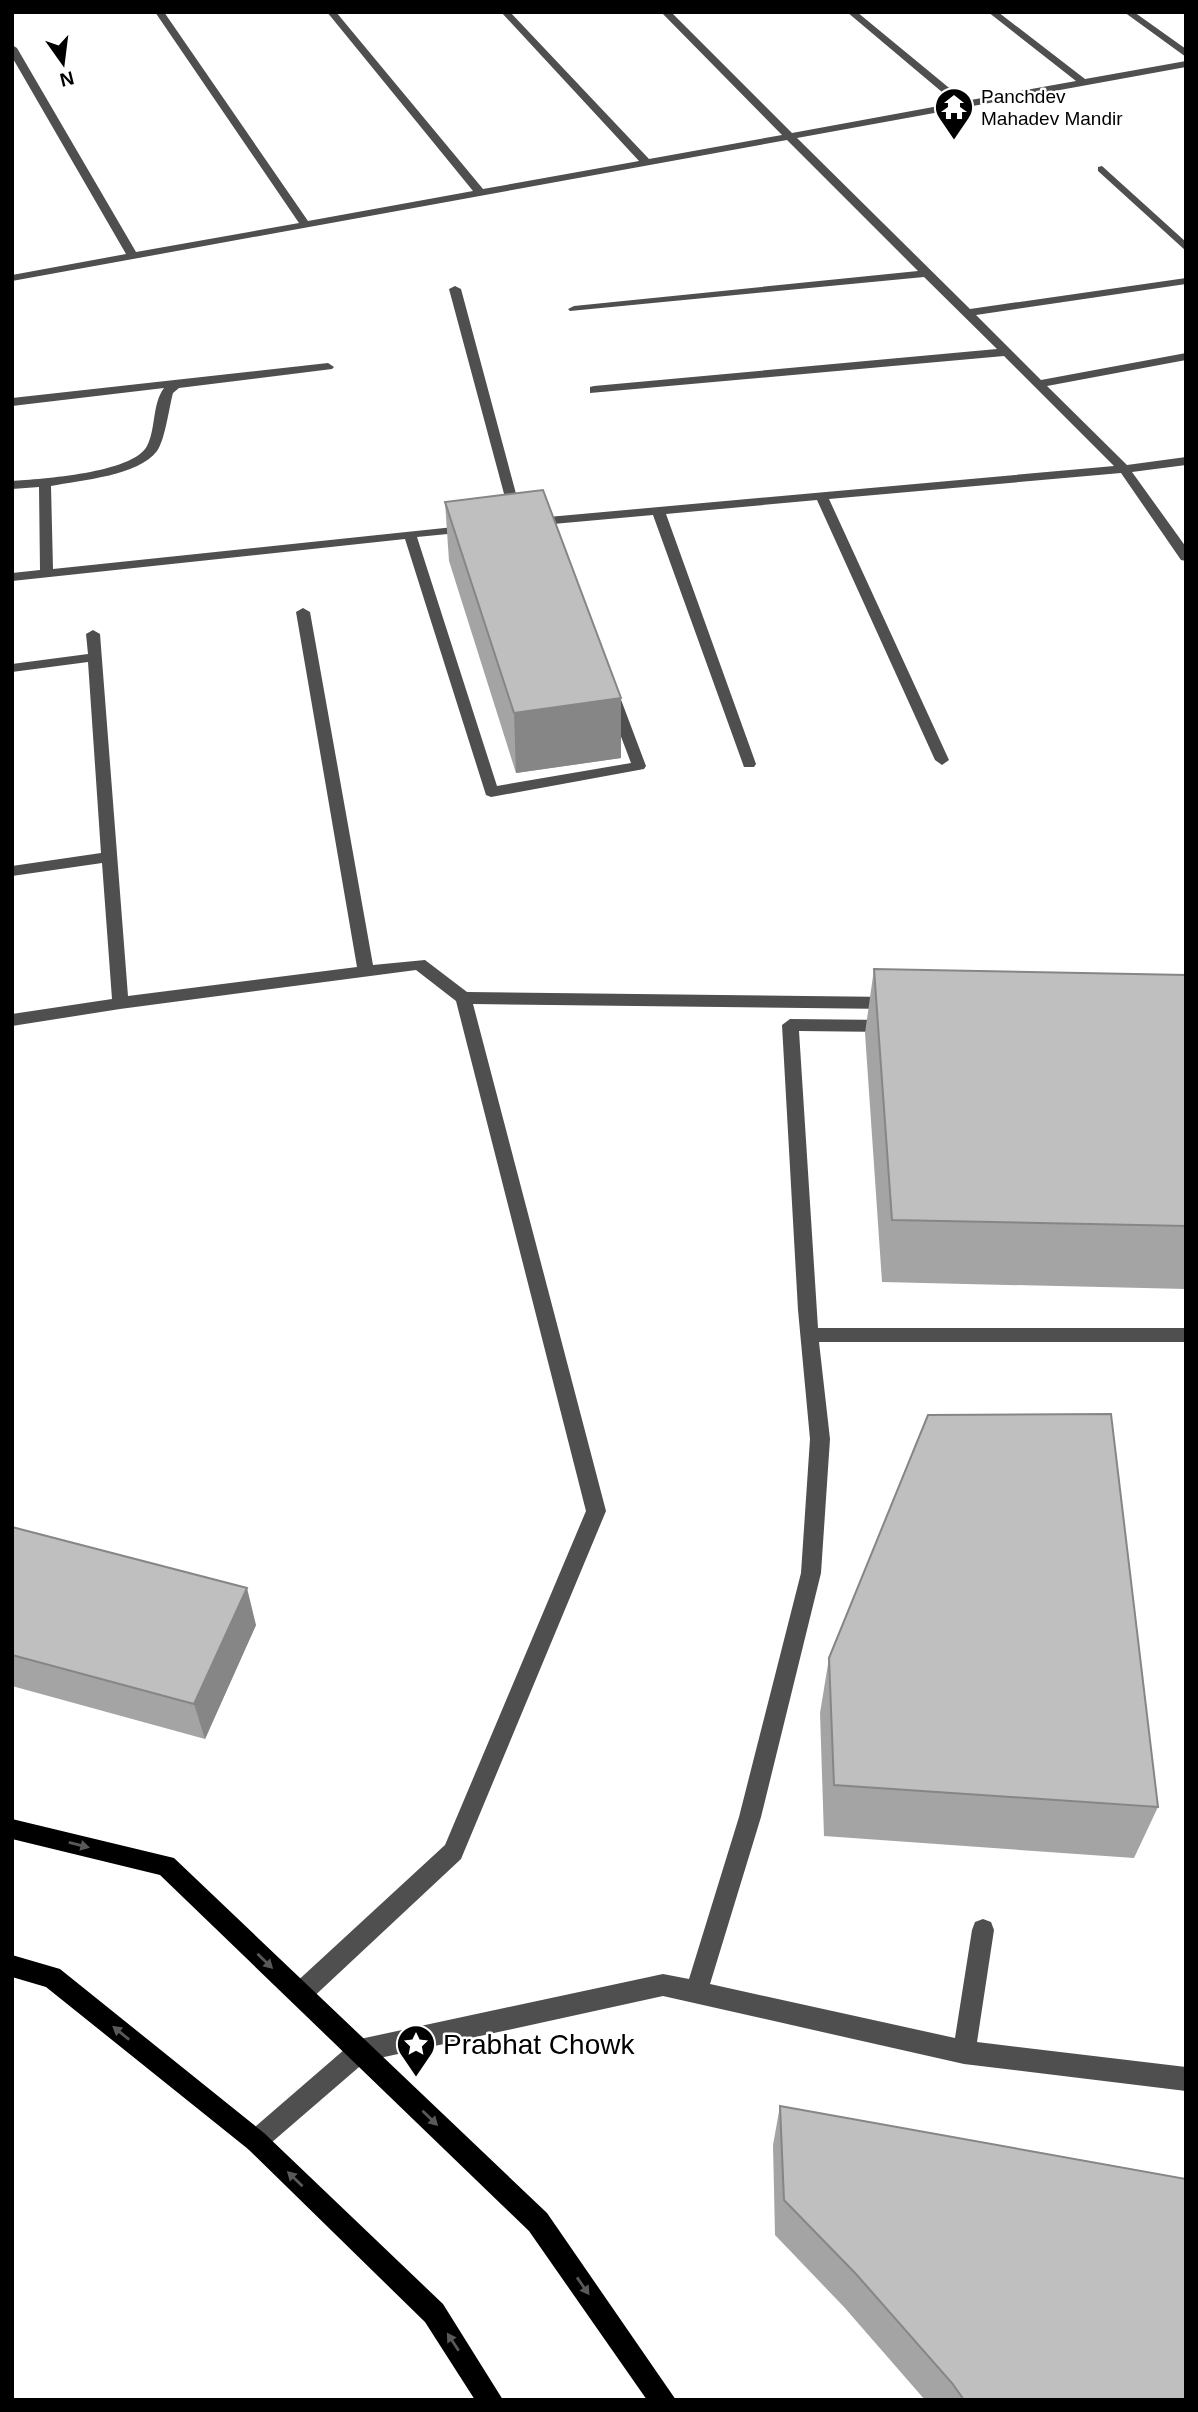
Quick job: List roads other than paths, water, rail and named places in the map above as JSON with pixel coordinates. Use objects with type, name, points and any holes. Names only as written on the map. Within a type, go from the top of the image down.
[{"type":"main road","points":[[12,1829],[166,1866],[538,2222],[663,2400]]},
{"type":"main road","points":[[12,1966],[52,1977],[256,2141],[434,2313],[490,2400]]},
{"type":"street","points":[[159,12],[305,224]]},
{"type":"street","points":[[331,12],[480,192]]},
{"type":"street","points":[[505,12],[647,163]]},
{"type":"street","points":[[665,12],[1124,469],[1186,557]]},
{"type":"street","points":[[851,12],[963,105]]},
{"type":"street","points":[[992,12],[1084,83]]},
{"type":"street","points":[[1128,12],[1186,54]]},
{"type":"street","points":[[12,48],[133,256]]},
{"type":"street","points":[[12,278],[1186,64]]},
{"type":"street","points":[[1102,169],[1186,248]]},
{"type":"street","points":[[574,309],[926,273]]},
{"type":"street","points":[[967,313],[1186,281]]},
{"type":"street","points":[[455,289],[511,524],[1124,469],[1186,461]]},
{"type":"street","points":[[594,390],[1006,352]]},
{"type":"street","points":[[1038,384],[1186,356]]},
{"type":"street","points":[[12,402],[328,367]]},
{"type":"street","points":[[12,485],[45,483],[104,472],[138,462],[153,448],[167,392],[176,385],[191,382]]},
{"type":"street","points":[[45,483],[47,574]]},
{"type":"street","points":[[821,496],[942,760]]},
{"type":"street","points":[[658,510],[749,764]]},
{"type":"street","points":[[547,520],[554,539]]},
{"type":"street","points":[[12,577],[477,527]]},
{"type":"street","points":[[410,534],[491,792],[639,766],[611,689]]},
{"type":"street","points":[[303,612],[366,972]]},
{"type":"street","points":[[93,634],[120,1003]]},
{"type":"street","points":[[12,668],[95,657]]},
{"type":"street","points":[[12,871],[109,857]]},
{"type":"street","points":[[12,1020],[120,1003],[419,964],[463,998],[908,1003]]},
{"type":"street","points":[[300,1994],[453,1852],[596,1511],[463,998]]},
{"type":"street","points":[[696,1992],[750,1817],[811,1573],[820,1439],[810,1335],[790,1025],[910,1027]]},
{"type":"street","points":[[810,1335],[1186,1335]]},
{"type":"street","points":[[964,2052],[983,1930]]},
{"type":"street","points":[[256,2141],[360,2051],[663,1986],[964,2052],[1186,2079]]},
{"type":"place","name":"Panchdev Mahadev Mandir","points":[[954,141]]},
{"type":"place","name":"Prabhat Chowk","points":[[416,2078]]}]
